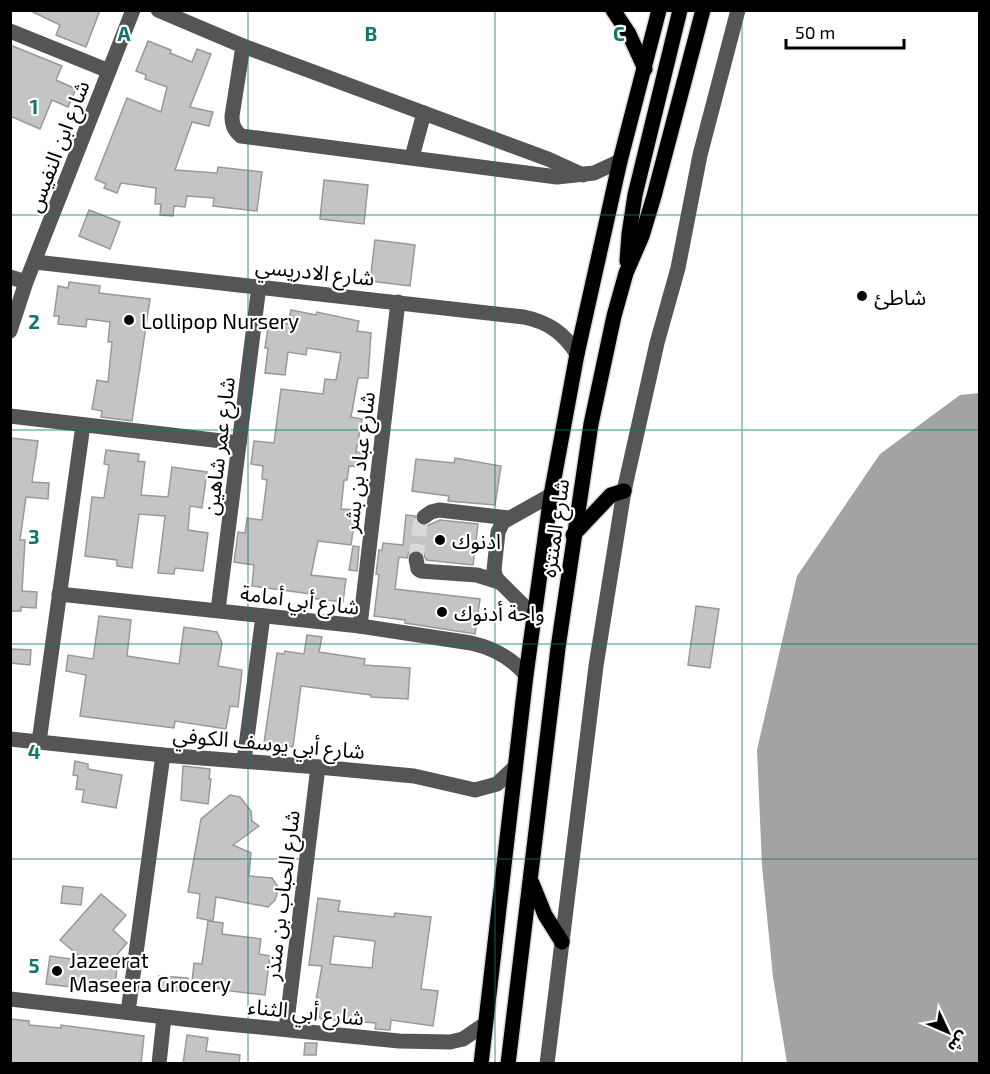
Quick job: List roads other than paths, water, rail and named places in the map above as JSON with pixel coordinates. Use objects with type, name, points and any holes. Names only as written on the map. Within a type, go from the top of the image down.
[{"type":"main road","points":[[613,10],[629,34],[645,69]]},
{"type":"main road","name":"شارع المنتزه","points":[[481,1064],[526,675],[551,495],[577,354],[620,161],[659,10]]},
{"type":"main road","points":[[626,273],[635,195],[680,10]]},
{"type":"main road","name":"شارع المنتزه","points":[[508,1064],[558,648],[591,424],[614,316],[626,273],[642,236],[654,196],[703,10]]},
{"type":"main road","points":[[573,535],[611,495],[624,491]]},
{"type":"main road","points":[[531,879],[545,915],[562,942]]},
{"type":"street","name":"شارع ابن النفيس","points":[[10,331],[26,282],[133,10]]},
{"type":"street","points":[[158,10],[243,46],[548,159],[583,175]]},
{"type":"street","points":[[547,1064],[596,666],[624,491],[642,406],[678,268],[700,155],[738,10]]},
{"type":"street","points":[[10,31],[109,71]]},
{"type":"street","points":[[243,46],[232,116],[235,131],[241,136],[556,177],[603,171],[620,161]]},
{"type":"street","points":[[412,157],[424,114]]},
{"type":"street","name":"شارع الادريسي","points":[[35,262],[525,317],[553,328],[570,343],[577,354]]},
{"type":"street","points":[[10,278],[26,282]]},
{"type":"street","name":"شارع عمر شاهين","points":[[218,610],[259,286]]},
{"type":"street","name":"شارع عباد بن بشر","points":[[360,626],[398,302]]},
{"type":"street","points":[[10,416],[239,443]]},
{"type":"street","points":[[39,742],[83,425]]},
{"type":"street","points":[[534,619],[524,605],[499,582],[494,570],[498,532],[503,522],[551,495]]},
{"type":"street","points":[[424,517],[430,512],[439,510],[509,518]]},
{"type":"street","points":[[416,559],[421,571],[477,575],[499,582]]},
{"type":"street","name":"شارع أبي أمامة","points":[[59,594],[360,626],[484,646],[508,657],[526,675]]},
{"type":"street","points":[[244,761],[263,616]]},
{"type":"street","name":"شارع أبي يوسف الكوفي","points":[[10,739],[431,779],[475,790],[497,784],[515,767]]},
{"type":"street","points":[[128,1012],[163,755]]},
{"type":"street","name":"شارع الحباب بن منذر","points":[[286,1029],[318,767]]},
{"type":"street","name":"شارع أبي الثناء","points":[[10,999],[399,1041],[437,1043],[463,1039],[484,1024]]},
{"type":"street","points":[[159,1064],[164,1017]]},
{"type":"tunnel","points":[[416,559],[420,524],[424,517]]},
{"type":"place","name":"شاطئ","points":[[862,296]]},
{"type":"place","name":"Lollipop Nursery","points":[[129,320]]},
{"type":"place","name":"ادنوك","points":[[440,540]]},
{"type":"place","name":"واحة أدنوك","points":[[442,612]]},
{"type":"place","name":"Jazeerat Maseera Grocery","points":[[57,971]]}]
